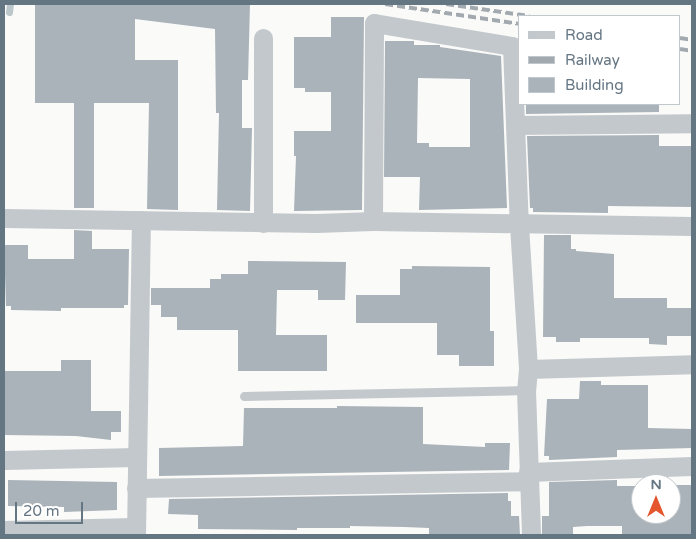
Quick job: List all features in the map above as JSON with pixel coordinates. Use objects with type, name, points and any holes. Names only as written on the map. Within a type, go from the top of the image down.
[{"type":"street","points":[[374,221],[374,24],[512,46],[519,225],[528,369],[526,390],[531,535]]},
{"type":"street","points":[[263,38],[263,223]]},
{"type":"street","points":[[515,125],[692,123]]},
{"type":"street","points":[[4,218],[263,223],[374,221],[519,225],[692,226]]},
{"type":"street","points":[[4,530],[135,531],[141,220]]},
{"type":"street","points":[[528,369],[692,364]]},
{"type":"street","points":[[4,460],[136,457]]},
{"type":"street","points":[[136,488],[528,476],[692,466]]},
{"type":"lane","points":[[244,396],[526,390]]},
{"type":"building","points":[[35,4],[250,4],[248,80],[242,80],[242,128],[252,128],[250,211],[217,210],[219,113],[216,113],[215,29],[135,19],[135,60],[178,60],[178,210],[147,209],[149,103],[94,103],[94,208],[74,208],[74,103],[35,103]]},
{"type":"building","points":[[331,17],[364,17],[362,210],[294,211],[296,156],[294,156],[294,131],[331,131],[331,92],[305,92],[305,88],[294,88],[294,37],[331,37]]},
{"type":"building","points":[[385,41],[414,41],[414,45],[440,45],[440,47],[501,56],[507,208],[419,210],[420,177],[384,177]],"holes":[[[418,78],[470,79],[470,147],[429,147],[429,143],[417,143]]]},
{"type":"building","points":[[526,105],[659,105],[659,112],[526,114]]},
{"type":"building","points":[[659,135],[659,146],[692,146],[692,207],[608,206],[608,213],[533,212],[533,208],[530,208],[527,136]]},
{"type":"building","points":[[74,230],[92,231],[92,249],[129,249],[128,305],[124,305],[124,308],[61,308],[61,311],[11,310],[11,306],[6,306],[4,245],[28,245],[28,259],[74,259]]},
{"type":"building","points":[[544,235],[571,235],[571,249],[614,254],[614,298],[667,298],[667,308],[692,308],[692,336],[667,336],[667,345],[649,344],[649,338],[580,338],[580,342],[556,342],[556,337],[543,337]]},
{"type":"building","points":[[248,261],[346,262],[345,300],[318,300],[318,290],[277,290],[276,335],[327,335],[327,371],[238,371],[238,330],[177,330],[177,317],[161,317],[161,305],[151,305],[151,288],[210,288],[210,279],[221,279],[221,274],[248,274]]},
{"type":"building","points":[[412,266],[490,267],[490,331],[494,331],[494,366],[459,366],[459,355],[437,355],[437,323],[356,323],[356,295],[400,295],[400,269],[412,269]]},
{"type":"building","points":[[61,360],[91,360],[91,411],[121,411],[121,432],[111,432],[111,440],[76,436],[4,435],[4,371],[61,371]]},
{"type":"building","points":[[580,381],[601,381],[601,385],[648,385],[648,428],[692,429],[692,448],[617,450],[617,457],[549,460],[549,456],[544,456],[547,399],[579,399]]},
{"type":"building","points":[[337,406],[423,407],[423,444],[485,447],[485,443],[510,443],[509,470],[159,476],[159,448],[243,446],[244,408],[337,408]]},
{"type":"building","points":[[8,480],[117,482],[117,510],[64,512],[64,507],[8,506]]},
{"type":"building","points":[[617,480],[617,486],[631,486],[631,524],[681,524],[681,485],[692,485],[692,535],[622,535],[622,526],[587,526],[573,527],[573,535],[542,535],[542,516],[549,516],[549,482]]},
{"type":"building","points":[[508,493],[508,501],[511,501],[511,516],[519,516],[520,535],[429,535],[429,528],[404,527],[350,526],[350,528],[297,528],[297,530],[198,529],[198,515],[168,514],[169,499]]},
{"type":"waterway","points":[[9,12],[10,4]]},
{"type":"railway","points":[[385,4],[518,24]]},
{"type":"railway","points":[[446,4],[522,15]]},
{"type":"railway","points":[[681,38],[692,40]]},
{"type":"railway","points":[[681,49],[692,51]]}]
